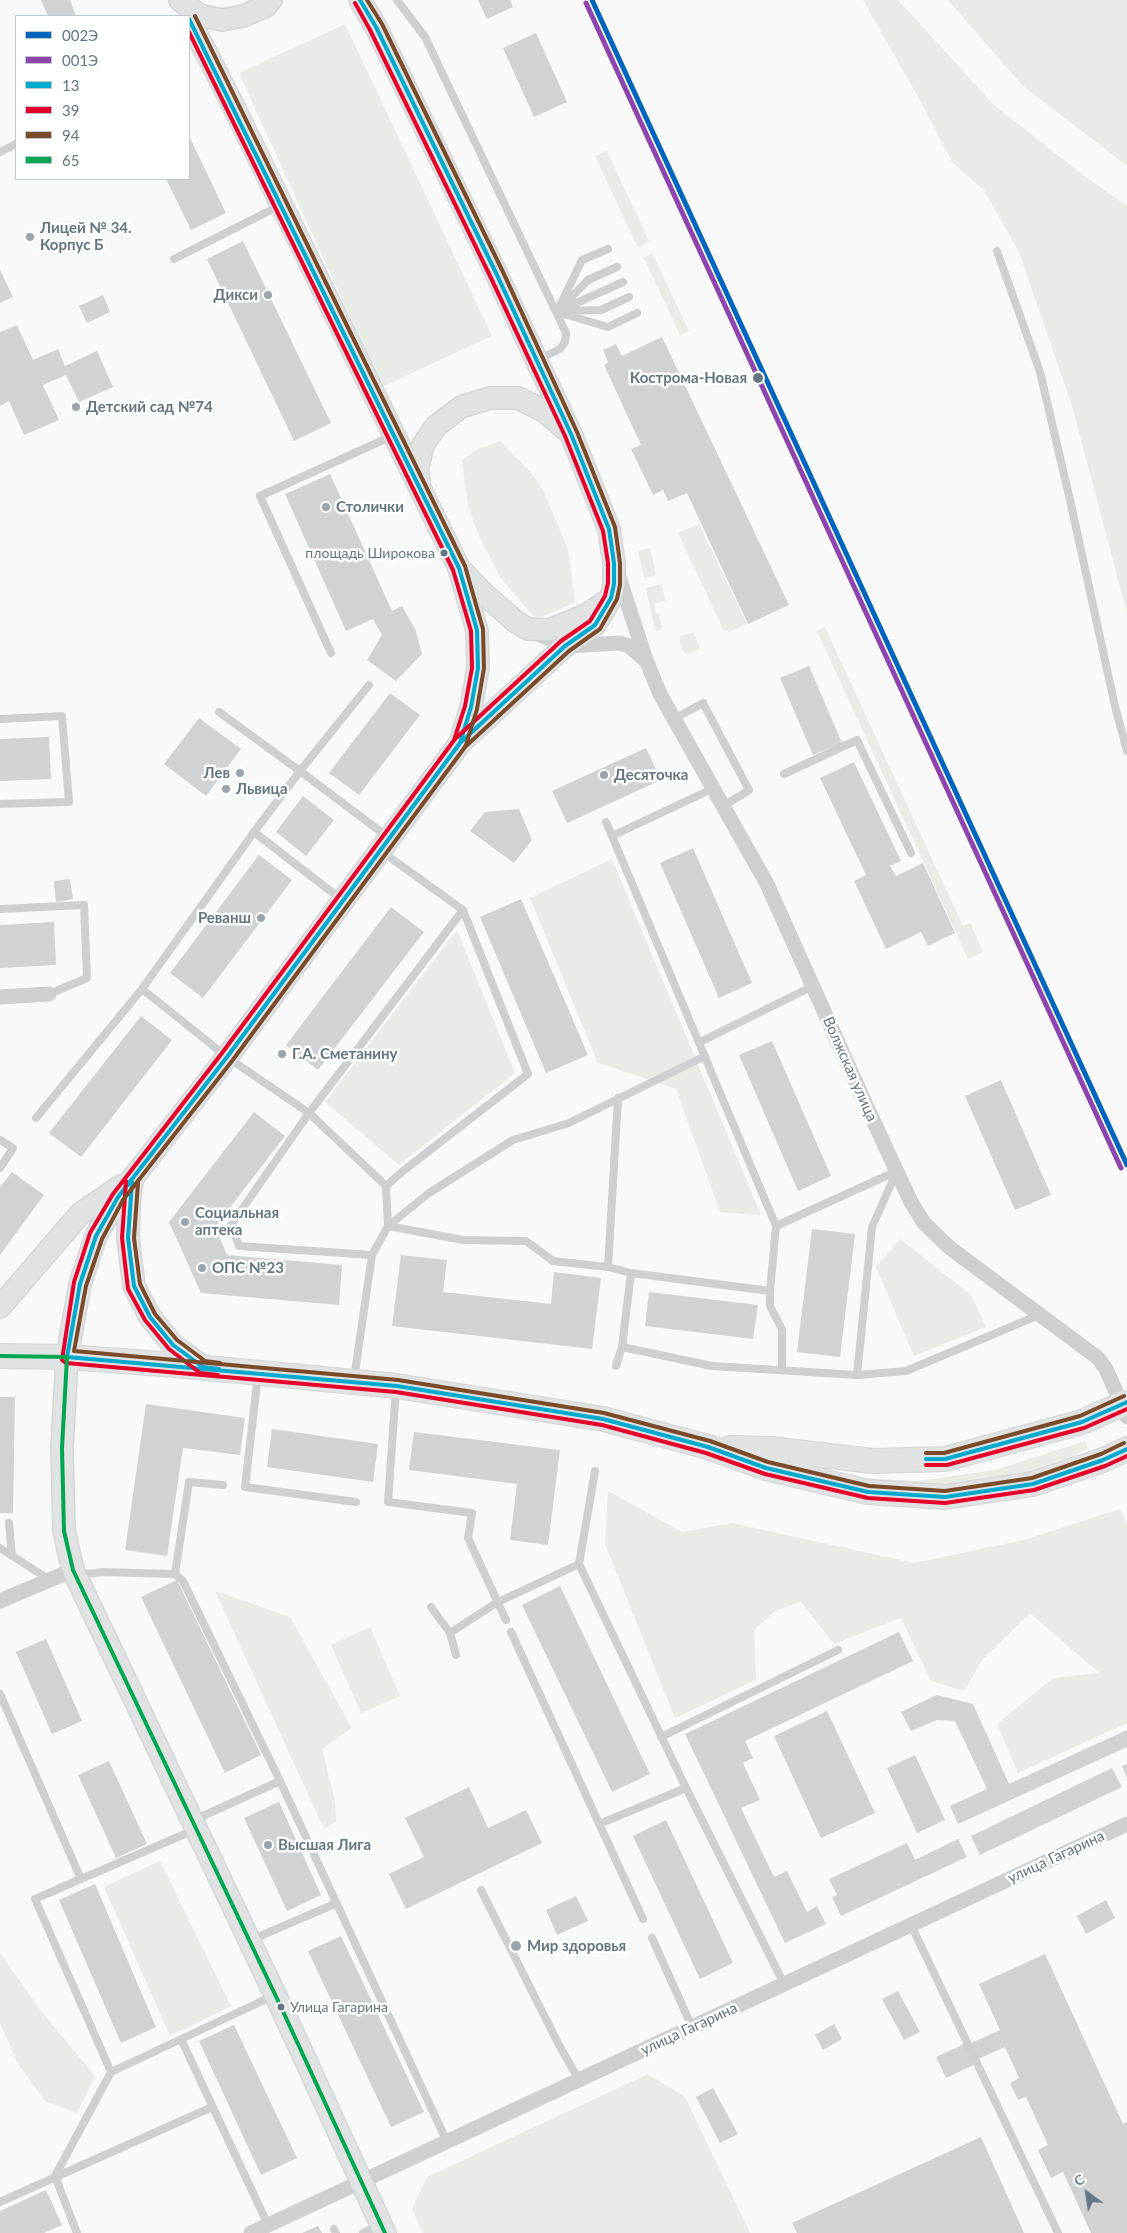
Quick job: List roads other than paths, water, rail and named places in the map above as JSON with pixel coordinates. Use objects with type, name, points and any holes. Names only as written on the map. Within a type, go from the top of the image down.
[{"type":"main road","points":[[179,0],[199,15],[222,20],[243,16],[266,6],[271,0]]},
{"type":"main road","points":[[179,0],[186,15]]},
{"type":"main road","points":[[360,0],[376,27],[430,136],[570,434],[609,530],[614,563],[614,584],[611,598],[595,624],[565,646],[460,743],[227,1057],[118,1197],[96,1236],[80,1284],[67,1357],[62,1448],[64,1531],[74,1573],[362,2181],[376,2230]]},
{"type":"main road","points":[[190,22],[229,97],[459,568],[477,630],[478,668],[471,708],[460,743]]},
{"type":"main road","points":[[420,490],[418,467],[423,445],[436,426],[461,407],[490,398],[518,398],[544,411],[570,434]]},
{"type":"main road","points":[[459,568],[483,594],[516,622],[528,629],[549,630],[568,623],[588,614],[611,598]]},
{"type":"main road","points":[[0,1307],[80,1214],[133,1176]]},
{"type":"main road","points":[[133,1176],[129,1206],[128,1238],[134,1286],[150,1317],[172,1345],[203,1367]]},
{"type":"main road","points":[[0,1356],[67,1357],[203,1367],[397,1386],[604,1419],[708,1447],[766,1468],[868,1492],[945,1497],[1032,1484],[1103,1460],[1127,1449]]},
{"type":"main road","points":[[708,1447],[770,1449],[873,1461],[944,1459],[1082,1422],[1127,1402]]},
{"type":"street","name":"Волжская улица","points":[[614,563],[646,660],[674,719],[767,884],[897,1171],[924,1223],[938,1238],[1098,1358],[1106,1369],[1127,1417]]},
{"type":"street","points":[[528,629],[565,646],[620,643],[629,646],[646,660]]},
{"type":"street","points":[[0,997],[49,994]]},
{"type":"street","points":[[0,1601],[50,1580],[74,1573]]},
{"type":"street","name":"улица Гагарина","points":[[251,2233],[1127,1824]]},
{"type":"lane","points":[[397,0],[425,37],[566,333],[565,342],[560,349],[536,360]]},
{"type":"lane","points":[[0,152],[15,144]]},
{"type":"lane","points":[[174,259],[281,205]]},
{"type":"lane","points":[[557,312],[582,260],[608,249]]},
{"type":"lane","points":[[997,252],[1040,372],[1115,706],[1127,751]]},
{"type":"lane","points":[[557,312],[588,280],[616,267]]},
{"type":"lane","points":[[557,312],[623,282]]},
{"type":"lane","points":[[557,312],[601,310],[629,297]]},
{"type":"lane","points":[[557,312],[608,326],[637,313]]},
{"type":"lane","points":[[331,653],[260,496],[394,435]]},
{"type":"lane","points":[[36,1118],[142,989],[300,770],[369,686]]},
{"type":"lane","points":[[674,719],[702,703],[749,790],[722,807]]},
{"type":"lane","points":[[219,712],[300,770],[463,910],[528,1074],[403,1170],[386,1186]]},
{"type":"lane","points":[[0,719],[62,716],[69,802],[0,804]]},
{"type":"lane","points":[[784,774],[856,740],[911,853]]},
{"type":"lane","points":[[612,836],[712,789]]},
{"type":"lane","points":[[606,822],[776,1226],[770,1306],[782,1329],[782,1370]]},
{"type":"lane","points":[[254,832],[344,901]]},
{"type":"lane","points":[[0,909],[84,905],[87,978],[49,994]]},
{"type":"lane","points":[[372,1255],[239,1246],[231,1226],[309,1113],[463,910]]},
{"type":"lane","points":[[700,1042],[812,986]]},
{"type":"lane","points":[[142,989],[227,1057],[309,1113],[386,1186],[388,1226]]},
{"type":"lane","points":[[353,1382],[372,1255],[388,1226],[429,1193],[513,1140],[569,1123],[706,1056]]},
{"type":"lane","points":[[608,1267],[618,1098]]},
{"type":"lane","points":[[0,1140],[13,1148],[0,1168]]},
{"type":"lane","points":[[776,1226],[897,1171]]},
{"type":"lane","points":[[857,1375],[872,1227],[897,1171]]},
{"type":"lane","points":[[388,1226],[463,1240],[526,1241],[552,1261],[770,1290]]},
{"type":"lane","points":[[616,1366],[622,1347],[631,1273]]},
{"type":"lane","points":[[622,1347],[712,1366],[857,1375],[906,1370],[1039,1315]]},
{"type":"lane","points":[[258,1372],[245,1486],[356,1502]]},
{"type":"lane","points":[[397,1386],[388,1502],[472,1513],[468,1538],[496,1603],[506,1620]]},
{"type":"lane","points":[[595,1471],[578,1564],[686,1788],[784,1984]]},
{"type":"lane","points":[[175,1574],[190,1482],[223,1485]]},
{"type":"lane","points":[[9,1522],[12,1556]]},
{"type":"lane","points":[[0,1548],[50,1580]]},
{"type":"lane","points":[[450,1633],[496,1603],[578,1564]]},
{"type":"lane","points":[[74,1573],[175,1574],[183,1581],[280,1781],[448,2142]]},
{"type":"lane","points":[[431,1607],[450,1633],[456,1655]]},
{"type":"lane","points":[[511,1632],[643,1919]]},
{"type":"lane","points":[[662,1736],[838,1650]]},
{"type":"lane","points":[[0,1694],[81,1879]]},
{"type":"lane","points":[[111,2072],[35,1899],[194,1825],[280,1781]]},
{"type":"lane","points":[[599,1824],[686,1788]]},
{"type":"lane","points":[[481,1890],[559,2046],[579,2080]]},
{"type":"lane","points":[[249,1940],[337,1903]]},
{"type":"lane","points":[[911,1925],[1058,2233]]},
{"type":"lane","points":[[652,1938],[692,2027]]},
{"type":"lane","points":[[77,2233],[55,2176],[111,2072],[275,1995]]},
{"type":"lane","points":[[180,2039],[268,2225]]},
{"type":"lane","points":[[0,2202],[212,2107]]},
{"type":"place","name":"Лицей № 34. Корпус Б","points":[[30,237]]},
{"type":"place","name":"Дикси","points":[[268,295]]},
{"type":"place","name":"Кострома-Новая","points":[[758,378]]},
{"type":"place","name":"Детский сад №74","points":[[76,407]]},
{"type":"place","name":"Столички","points":[[326,507]]},
{"type":"place","name":"площадь Широкова","points":[[444,553]]},
{"type":"place","name":"Лев","points":[[240,773]]},
{"type":"place","name":"Десяточка","points":[[604,775]]},
{"type":"place","name":"Львица","points":[[226,789]]},
{"type":"place","name":"Реванш","points":[[261,918]]},
{"type":"place","name":"Г.А. Сметанину","points":[[282,1054]]},
{"type":"place","name":"Социальная аптека","points":[[185,1222]]},
{"type":"place","name":"ОПС №23","points":[[202,1268]]},
{"type":"place","name":"Высшая Лига","points":[[268,1845]]},
{"type":"place","name":"Мир здоровья","points":[[516,1946]]},
{"type":"place","name":"Улица Гагарина","points":[[281,2007]]}]
